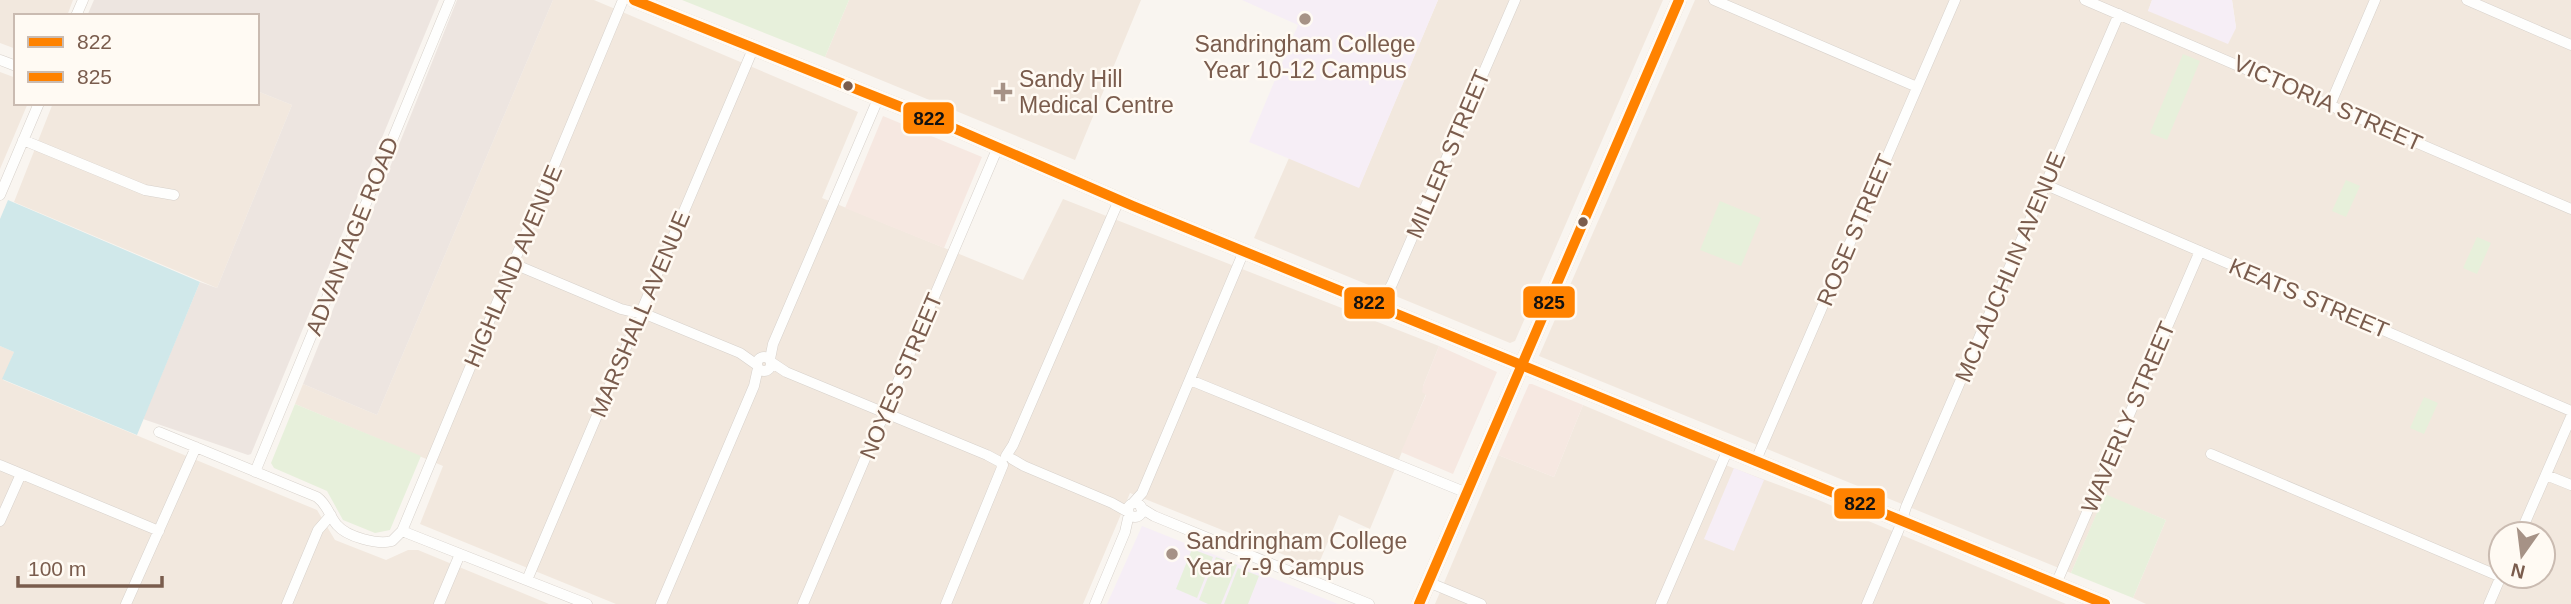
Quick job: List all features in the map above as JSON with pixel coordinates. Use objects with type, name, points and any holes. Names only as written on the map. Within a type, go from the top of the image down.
[{"type":"main road","points":[[635,0],[2056,584],[2075,598],[2105,604]]},
{"type":"main road","points":[[1419,604],[1679,0]]},
{"type":"street","name":"ADVANTAGE ROAD","points":[[255,472],[450,0]]},
{"type":"street","name":"HIGHLAND AVENUE","points":[[402,531],[623,0]]},
{"type":"street","name":"MILLER STREET","points":[[1380,307],[1514,0]]},
{"type":"street","points":[[1714,0],[1917,87]]},
{"type":"street","name":"ROSE STREET","points":[[1756,460],[1955,0]]},
{"type":"street","name":"VICTORIA STREET","points":[[2085,0],[2571,209]]},
{"type":"street","points":[[2330,105],[2375,0]]},
{"type":"street","points":[[2467,0],[2571,45]]},
{"type":"street","name":"MCLAUCHLIN AVENUE","points":[[1867,604],[2119,14]]},
{"type":"street","name":"MARSHALL AVENUE","points":[[527,580],[753,49]]},
{"type":"street","points":[[661,604],[878,99]]},
{"type":"street","points":[[0,195],[38,105]]},
{"type":"street","points":[[23,140],[145,190],[174,195]]},
{"type":"street","name":"NOYES STREET","points":[[803,604],[998,147]]},
{"type":"street","name":"KEATS STREET","points":[[2046,185],[2571,411]]},
{"type":"street","points":[[946,604],[1119,200]]},
{"type":"street","points":[[1095,604],[1244,251]]},
{"type":"street","name":"WAVERLY STREET","points":[[2056,584],[2200,251]]},
{"type":"street","points":[[514,264],[988,455],[1024,466],[1112,503],[1154,516],[1369,604]]},
{"type":"street","points":[[1190,380],[1466,492]]},
{"type":"street","points":[[2526,520],[2571,417]]},
{"type":"street","points":[[159,432],[317,497],[326,504],[338,526],[353,534],[379,543],[392,541],[402,531],[587,604]]},
{"type":"street","points":[[126,604],[196,447]]},
{"type":"street","points":[[1661,604],[1728,449]]},
{"type":"street","points":[[2211,454],[2487,571]]},
{"type":"street","points":[[0,465],[159,531]]},
{"type":"street","points":[[0,521],[21,474]]},
{"type":"street","points":[[2546,475],[2571,485]]},
{"type":"street","points":[[287,604],[321,524],[331,515]]},
{"type":"street","points":[[316,538],[338,526]]},
{"type":"street","points":[[439,604],[460,554]]},
{"type":"street","points":[[1428,582],[1480,604]]},
{"type":"shaded area","points":[[0,0],[73,0],[68,14],[14,14],[14,48],[0,43]]},
{"type":"shaded area","points":[[94,0],[439,0],[251,454],[143,419],[200,282],[217,288],[292,105],[259,92],[259,14],[88,14]]},
{"type":"shaded area","points":[[457,0],[553,0],[377,415],[303,384]]},
{"type":"shaded area","points":[[553,0],[594,0],[858,112],[822,198],[1023,280],[1063,199],[1439,346],[1423,386],[1426,394],[1370,529],[1339,515],[1317,568],[1130,493],[1083,604],[616,604],[420,524],[443,466],[295,404],[303,384],[377,415]]},
{"type":"shaded area","points":[[849,0],[1141,0],[1075,160],[825,57]]},
{"type":"shaded area","points":[[1242,0],[1438,0],[1359,188],[1249,142],[1298,25]]},
{"type":"shaded area","points":[[1438,0],[1663,0],[1515,341],[1510,343],[1254,238],[1289,158],[1359,187]]},
{"type":"shaded area","points":[[1695,0],[2152,0],[2148,11],[2236,27],[2232,0],[2571,0],[2571,604],[2146,604],[2133,598],[2166,520],[2105,495],[2071,573],[1539,356]]},
{"type":"shaded area","points":[[2152,0],[2232,0],[2236,28],[2228,44],[2148,11]]},
{"type":"shaded area","points":[[0,72],[14,77],[14,105],[27,105],[0,169]]},
{"type":"shaded area","points":[[259,92],[292,105],[217,288],[14,202],[52,105],[259,105]]},
{"type":"shaded area","points":[[883,116],[982,157],[944,248],[845,208]]},
{"type":"shaded area","points":[[0,346],[14,352],[3,380],[317,510],[335,540],[386,560],[408,550],[418,550],[549,604],[0,604]]},
{"type":"shaded area","points":[[1439,346],[1497,372],[1453,474],[1401,452],[1426,395],[1422,392],[1423,386]]},
{"type":"shaded area","points":[[1529,384],[1583,405],[1554,477],[1498,455]]},
{"type":"shaded area","points":[[1583,405],[2066,604],[1435,604],[1498,455],[1554,477]]},
{"type":"shaded area","points":[[1734,468],[1764,480],[1734,551],[1704,539]]},
{"type":"shaded area","name":"Sandringham College Year 7-9 Campus","points":[[1142,526],[1338,604],[1107,604]]},
{"type":"green space","points":[[682,0],[849,0],[825,57]]},
{"type":"green space","points":[[2183,54],[2200,61],[2167,140],[2150,133]]},
{"type":"green space","points":[[2346,180],[2360,186],[2346,217],[2332,211]]},
{"type":"green space","points":[[1720,201],[1761,218],[1741,266],[1700,250]]},
{"type":"green space","points":[[2477,237],[2491,243],[2477,274],[2463,268]]},
{"type":"green space","points":[[2424,397],[2438,403],[2424,434],[2410,428]]},
{"type":"green space","points":[[295,404],[421,456],[390,530],[375,533],[343,520],[327,491],[274,468],[271,463]]},
{"type":"green space","points":[[2105,494],[2166,520],[2133,598],[2071,573]]},
{"type":"green space","points":[[1192,549],[1213,557],[1197,598],[1176,589]]},
{"type":"green space","points":[[1216,557],[1237,565],[1221,604],[1208,604],[1199,600]]},
{"type":"green space","points":[[1238,568],[1259,576],[1248,604],[1224,604]]},
{"type":"water","points":[[8,200],[200,282],[137,435],[2,379],[14,352],[0,346],[0,219]]},
{"type":"transit line","name":"822","points":[[634,0],[951,127],[1133,206],[2105,604]]},
{"type":"transit line","name":"825","points":[[1419,604],[1679,0]]},
{"type":"place","name":"Sandringham College Year 10-12 Campus","points":[[1305,19]]},
{"type":"place","name":"Sandy Hill Medical Centre","points":[[1003,92]]},
{"type":"place","name":"Sandringham College Year 7-9 Campus","points":[[1172,554]]}]
